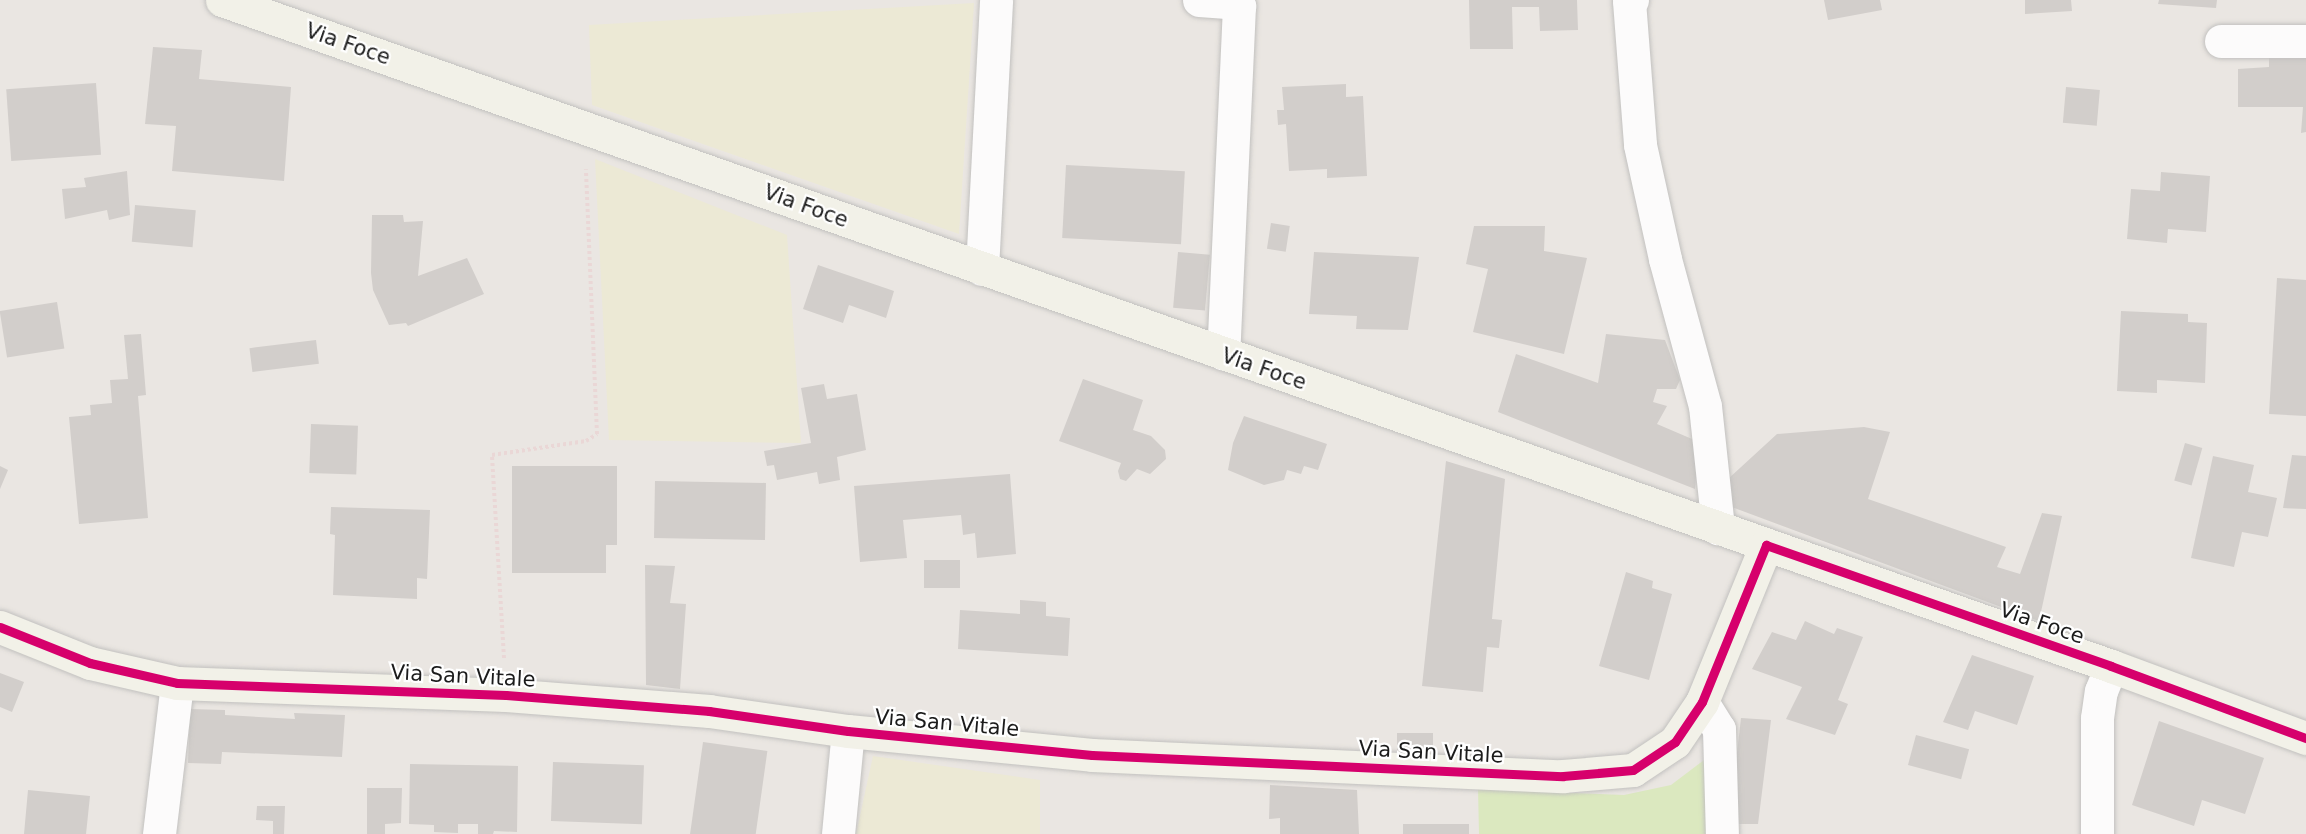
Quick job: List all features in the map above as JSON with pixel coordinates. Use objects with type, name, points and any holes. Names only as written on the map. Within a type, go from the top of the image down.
[{"type":"main road","name":"Via Foce","points":[[222,0],[1766,544],[2306,738]]},
{"type":"main road","name":"Via San Vitale","points":[[0,627],[90,663],[177,682],[506,695],[709,711],[848,731],[1092,755],[1563,776],[1634,770],[1675,742],[1702,702],[1766,544]]},
{"type":"street","points":[[982,269],[996,0]]},
{"type":"street","points":[[1199,0],[1227,2],[1239,6],[1223,354]]},
{"type":"street","points":[[1632,0],[1629,1],[1640,145],[1665,259],[1705,406],[1718,528]]},
{"type":"street","points":[[2221,41],[2306,40]]},
{"type":"street","points":[[2097,834],[2097,718],[2101,691],[2110,666]]},
{"type":"street","points":[[159,834],[177,682]]},
{"type":"street","points":[[1702,702],[1719,729],[1722,834]]},
{"type":"street","points":[[838,834],[848,731]]},
{"type":"path","points":[[506,695],[492,455],[585,441],[597,434],[599,424],[584,126]]},
{"type":"shaded area","points":[[974,3],[959,234],[592,105],[589,25]]},
{"type":"shaded area","points":[[595,159],[787,235],[801,443],[609,440]]},
{"type":"shaded area","points":[[873,756],[1040,780],[1040,834],[856,834]]},
{"type":"green space","points":[[1704,760],[1714,834],[1479,834],[1478,789],[1624,795],[1671,785]]},
{"type":"building","points":[[1469,0],[1577,0],[1578,30],[1540,31],[1539,7],[1512,7],[1513,49],[1470,49]]},
{"type":"building","points":[[1824,0],[1880,0],[1882,10],[1828,20]]},
{"type":"building","points":[[2025,0],[2071,0],[2072,11],[2025,14]]},
{"type":"building","points":[[2159,0],[2217,0],[2216,8],[2158,4]]},
{"type":"building","points":[[2306,44],[2306,132],[2301,133],[2303,107],[2238,107],[2238,69],[2269,67],[2269,47]]},
{"type":"building","points":[[153,47],[202,50],[199,79],[291,87],[284,181],[172,171],[176,126],[145,124]]},
{"type":"building","points":[[96,83],[101,155],[11,161],[6,89]]},
{"type":"building","points":[[1346,84],[1346,97],[1363,96],[1367,176],[1327,178],[1327,169],[1289,171],[1286,124],[1278,125],[1277,110],[1284,110],[1282,87]]},
{"type":"building","points":[[2066,87],[2100,90],[2097,126],[2063,123]]},
{"type":"building","points":[[1066,165],[1185,171],[1181,244],[1062,238]]},
{"type":"building","points":[[127,171],[130,215],[109,220],[107,210],[65,219],[62,189],[86,187],[84,178]]},
{"type":"building","points":[[2161,172],[2210,176],[2206,232],[2168,229],[2167,243],[2127,239],[2131,189],[2160,191]]},
{"type":"building","points":[[135,205],[196,210],[193,247],[132,242]]},
{"type":"building","points":[[372,215],[403,215],[404,222],[423,221],[418,276],[467,258],[484,294],[408,326],[406,323],[389,325],[373,290]]},
{"type":"building","points":[[1271,223],[1290,226],[1286,252],[1267,249]]},
{"type":"building","points":[[1474,226],[1545,226],[1544,251],[1587,258],[1564,354],[1473,332],[1488,269],[1466,264]]},
{"type":"building","points":[[1178,252],[1210,255],[1205,311],[1173,308]]},
{"type":"building","points":[[1314,252],[1419,257],[1408,330],[1356,329],[1357,316],[1309,314]]},
{"type":"building","points":[[818,265],[894,291],[886,318],[849,305],[843,323],[803,309]]},
{"type":"building","points":[[2277,278],[2306,280],[2306,416],[2269,414]]},
{"type":"building","points":[[57,302],[64,348],[7,357],[0,311]]},
{"type":"building","points":[[2121,311],[2188,314],[2188,322],[2207,323],[2205,383],[2157,380],[2157,393],[2117,391]]},
{"type":"building","points":[[141,334],[146,395],[138,396],[148,518],[79,524],[69,417],[91,415],[90,405],[112,403],[110,380],[128,379],[124,335]]},
{"type":"building","points":[[1606,334],[1665,340],[1680,380],[1676,389],[1657,389],[1653,402],[1667,406],[1657,424],[1699,442],[1695,489],[1498,412],[1516,354],[1598,383]]},
{"type":"building","points":[[316,340],[319,364],[252,372],[249,348]]},
{"type":"building","points":[[1083,379],[1143,400],[1133,430],[1151,436],[1165,450],[1166,459],[1150,474],[1137,469],[1126,481],[1120,479],[1118,471],[1121,463],[1059,441]]},
{"type":"building","points":[[824,384],[827,399],[857,394],[866,450],[837,457],[840,480],[819,484],[817,472],[777,480],[774,465],[767,466],[764,451],[811,443],[801,388]]},
{"type":"building","points":[[1244,416],[1327,444],[1318,470],[1304,466],[1301,474],[1287,470],[1284,480],[1264,485],[1228,470],[1233,443]]},
{"type":"building","points":[[311,424],[358,426],[356,475],[309,473]]},
{"type":"building","points":[[1864,427],[1890,432],[1868,499],[2006,547],[1997,567],[2020,574],[2042,513],[2062,516],[2039,621],[1729,506],[1728,479],[1777,434]]},
{"type":"building","points":[[2185,443],[2202,448],[2192,485],[2174,480]]},
{"type":"building","points":[[2292,455],[2306,456],[2306,509],[2283,508]]},
{"type":"building","points":[[2213,456],[2254,465],[2248,492],[2277,498],[2268,537],[2242,532],[2234,567],[2191,558]]},
{"type":"building","points":[[1446,461],[1505,479],[1492,619],[1502,620],[1499,648],[1487,647],[1483,692],[1422,686]]},
{"type":"building","points":[[0,466],[8,470],[0,489]]},
{"type":"building","points":[[512,466],[617,466],[617,545],[606,545],[606,573],[512,573]]},
{"type":"building","points":[[1010,474],[1016,554],[977,558],[975,533],[963,535],[961,515],[903,520],[907,558],[860,562],[854,486]]},
{"type":"building","points":[[655,481],[766,483],[765,540],[654,538]]},
{"type":"building","points":[[331,507],[430,510],[427,579],[417,578],[417,599],[333,595],[335,535],[330,534]]},
{"type":"building","points":[[924,560],[960,560],[960,588],[924,588]]},
{"type":"building","points":[[645,565],[675,566],[670,603],[686,604],[680,689],[646,685]]},
{"type":"building","points":[[1626,572],[1653,581],[1652,588],[1672,594],[1649,680],[1599,666]]},
{"type":"building","points":[[1020,600],[1046,602],[1046,616],[1070,618],[1068,656],[958,649],[960,610],[1020,614]]},
{"type":"building","points":[[1805,621],[1834,634],[1837,628],[1863,637],[1838,700],[1848,704],[1835,735],[1786,719],[1802,687],[1752,669],[1772,632],[1796,640]]},
{"type":"building","points":[[1972,655],[2034,676],[2017,725],[1975,711],[1968,730],[1943,722]]},
{"type":"building","points":[[0,673],[24,682],[12,712],[0,707]]},
{"type":"building","points":[[190,709],[225,710],[225,715],[295,719],[294,713],[345,715],[342,757],[222,752],[221,764],[188,763]]},
{"type":"building","points":[[1741,718],[1771,720],[1758,824],[1738,824],[1736,762]]},
{"type":"building","points":[[2159,721],[2264,758],[2245,814],[2202,800],[2194,826],[2132,805]]},
{"type":"building","points":[[1397,733],[1433,733],[1433,750],[1397,750]]},
{"type":"building","points":[[1916,735],[1969,749],[1961,779],[1908,765]]},
{"type":"building","points":[[703,742],[767,751],[756,834],[690,834]]},
{"type":"building","points":[[553,762],[644,765],[642,824],[551,821]]},
{"type":"building","points":[[410,764],[518,766],[517,832],[494,831],[493,834],[478,834],[478,824],[458,824],[458,833],[434,832],[434,825],[409,824]]},
{"type":"building","points":[[1270,785],[1357,790],[1359,834],[1280,834],[1280,818],[1269,819]]},
{"type":"building","points":[[367,788],[402,788],[401,823],[385,824],[385,834],[367,834]]},
{"type":"building","points":[[28,790],[90,796],[86,834],[24,834]]},
{"type":"building","points":[[257,806],[285,806],[284,834],[273,834],[273,821],[256,820]]},
{"type":"building","points":[[1403,824],[1469,824],[1469,834],[1403,834]]},
{"type":"cycle path","points":[[0,627],[90,663],[177,683],[506,695],[709,711],[848,731],[1092,755],[1563,776],[1633,770],[1675,742],[1702,702],[1766,545],[2111,666],[2306,738]]}]
